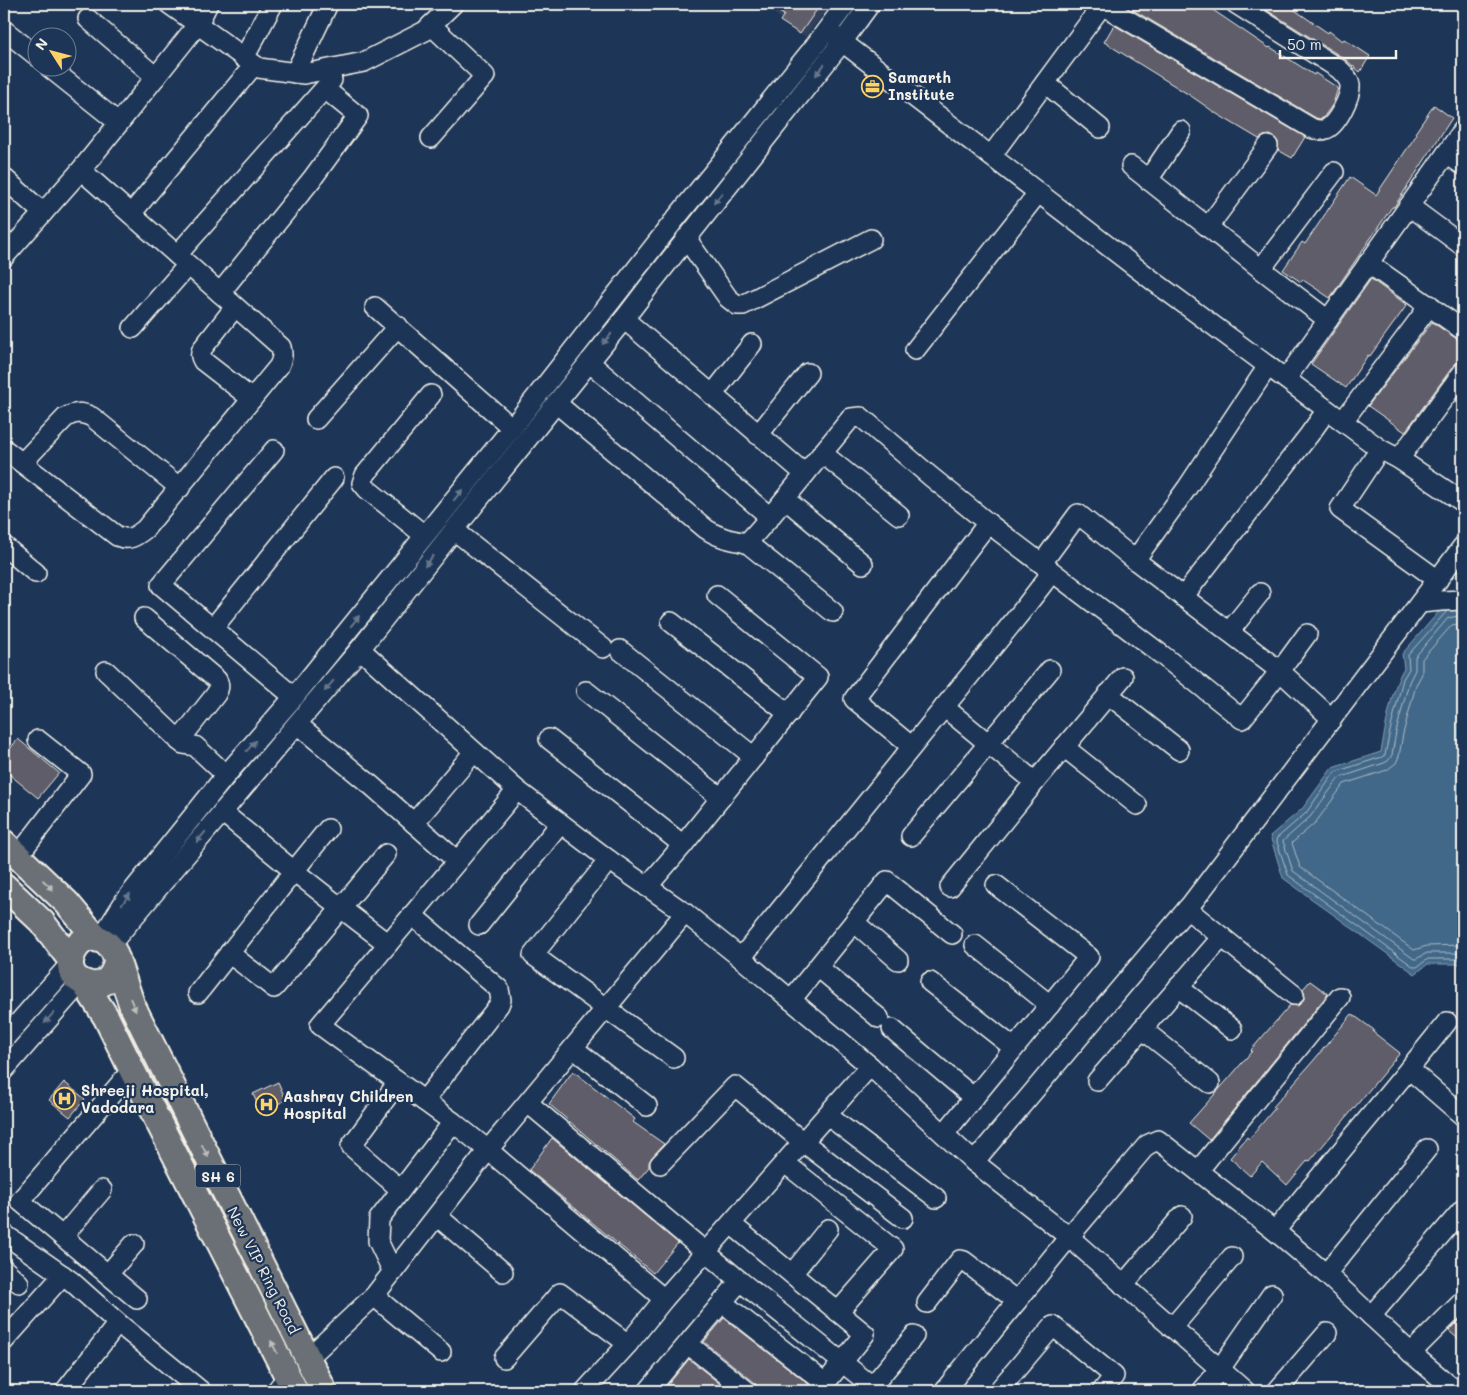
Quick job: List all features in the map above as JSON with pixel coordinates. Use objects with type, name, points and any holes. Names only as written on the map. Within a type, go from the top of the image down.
[{"type":"main road","name":"New VIP Ring Road","points":[[11,850],[67,903],[106,946],[132,1005],[324,1391]]},
{"type":"main road","name":"New VIP Ring Road","points":[[4,886],[42,922],[106,1017],[286,1386]]},
{"type":"main road","points":[[89,939],[106,946],[116,967],[113,975],[107,980],[100,984],[92,985],[77,972],[72,952],[82,941],[89,939]]},
{"type":"street","points":[[169,4],[259,68],[304,74],[364,62],[425,31],[447,5]]},
{"type":"street","points":[[4,257],[81,170],[119,123],[198,24],[208,4]]},
{"type":"street","points":[[131,214],[249,62],[273,4]]},
{"type":"street","points":[[295,73],[328,4]]},
{"type":"street","points":[[106,946],[124,902],[226,775],[294,697],[512,428],[846,4]]},
{"type":"street","points":[[106,946],[360,649],[624,319],[870,4]]},
{"type":"street","points":[[991,156],[1103,4],[1311,128],[1321,131],[1329,128],[1337,120],[1350,93],[1350,84],[1346,75],[1236,4]]},
{"type":"street","points":[[88,18],[156,77]]},
{"type":"street","points":[[431,138],[485,76],[432,25]]},
{"type":"street","points":[[4,30],[28,49]]},
{"type":"street","points":[[827,30],[1156,283],[1327,410],[1380,449],[1399,459],[1463,502]]},
{"type":"street","points":[[133,328],[182,260],[345,66]]},
{"type":"street","points":[[63,78],[119,123]]},
{"type":"street","points":[[1045,83],[1100,128]]},
{"type":"street","points":[[220,293],[312,179],[358,116],[325,89]]},
{"type":"street","points":[[1286,379],[1463,130]]},
{"type":"street","points":[[1148,180],[1181,131]]},
{"type":"street","points":[[1208,227],[1268,146]]},
{"type":"street","points":[[1446,154],[1463,165]]},
{"type":"street","points":[[1131,166],[1328,320]]},
{"type":"street","points":[[4,450],[117,536],[131,539],[145,530],[180,488],[279,366],[283,355],[281,347],[81,170]]},
{"type":"street","points":[[1261,269],[1334,172]]},
{"type":"street","points":[[4,178],[44,213]]},
{"type":"street","points":[[915,350],[1038,193]]},
{"type":"street","points":[[1409,206],[1463,246]]},
{"type":"street","points":[[686,238],[728,298],[737,305],[743,305],[871,239]]},
{"type":"street","points":[[1368,263],[1463,330]]},
{"type":"street","points":[[1343,421],[1430,305]]},
{"type":"street","points":[[235,307],[200,353],[203,361],[252,399]]},
{"type":"street","points":[[375,307],[512,428]]},
{"type":"street","points":[[624,319],[805,474]]},
{"type":"street","points":[[316,419],[398,326]]},
{"type":"street","points":[[712,395],[752,344]]},
{"type":"street","points":[[589,362],[770,517]]},
{"type":"street","points":[[1135,560],[1187,488],[1268,366]]},
{"type":"street","points":[[1399,459],[1463,372]]},
{"type":"street","points":[[758,435],[808,373]]},
{"type":"street","points":[[424,535],[362,483],[366,474],[432,395]]},
{"type":"street","points":[[556,402],[715,535],[747,543],[833,612]]},
{"type":"street","points":[[1183,597],[1310,435],[1327,410]]},
{"type":"street","points":[[22,463],[65,418],[79,412],[92,417],[180,488]]},
{"type":"street","points":[[747,543],[851,418],[861,417],[988,523],[1162,655],[1242,719],[1307,634]]},
{"type":"street","points":[[1380,449],[1340,509],[1438,580]]},
{"type":"street","points":[[274,450],[161,584],[294,697]]},
{"type":"street","points":[[822,453],[899,514]]},
{"type":"street","points":[[213,628],[334,478]]},
{"type":"street","points":[[785,499],[863,564]]},
{"type":"street","points":[[741,958],[944,707],[1047,567],[1078,514],[1280,671],[1332,719]]},
{"type":"street","points":[[911,746],[854,698],[988,523]]},
{"type":"street","points":[[454,530],[754,757]]},
{"type":"street","points":[[4,546],[36,573]]},
{"type":"street","points":[[974,1162],[1188,909],[1463,546]]},
{"type":"street","points":[[1229,632],[1260,593]]},
{"type":"street","points":[[647,887],[818,677],[717,596]]},
{"type":"street","points":[[1420,603],[1463,600]]},
{"type":"street","points":[[144,618],[217,680],[219,684],[216,694],[179,741]]},
{"type":"street","points":[[671,622],[789,714]]},
{"type":"street","points":[[360,649],[517,790],[560,824],[684,913],[870,1066],[974,1162],[1069,1237],[1245,1391]]},
{"type":"street","points":[[911,836],[1050,670]]},
{"type":"street","points":[[106,671],[179,741],[183,744],[195,746],[226,775]]},
{"type":"street","points":[[950,887],[1123,677]]},
{"type":"street","points":[[586,690],[721,798]]},
{"type":"street","points":[[1108,694],[1179,750]]},
{"type":"street","points":[[944,707],[1035,782]]},
{"type":"street","points":[[297,724],[458,861]]},
{"type":"street","points":[[549,739],[683,845]]},
{"type":"street","points":[[11,850],[81,774],[38,740]]},
{"type":"street","points":[[1064,748],[1137,805]]},
{"type":"street","points":[[414,823],[474,752]]},
{"type":"street","points":[[517,790],[320,1025],[453,1122],[664,1300]]},
{"type":"street","points":[[222,812],[388,944]]},
{"type":"street","points":[[479,926],[560,824]]},
{"type":"street","points":[[198,993],[328,829]]},
{"type":"street","points":[[229,953],[274,988],[386,854]]},
{"type":"street","points":[[609,860],[534,955],[674,1058]]},
{"type":"street","points":[[791,1000],[887,881],[952,934]]},
{"type":"street","points":[[944,1134],[1089,958],[996,884]]},
{"type":"street","points":[[1188,909],[1294,995]]},
{"type":"street","points":[[308,1358],[374,1296],[488,1150],[684,913]]},
{"type":"street","points":[[412,915],[499,989],[501,995],[499,1005],[424,1101]]},
{"type":"street","points":[[854,922],[898,960]]},
{"type":"street","points":[[1097,1081],[1222,937]]},
{"type":"street","points":[[975,945],[1050,1005]]},
{"type":"street","points":[[818,967],[974,1098]]},
{"type":"street","points":[[4,1039],[77,972]]},
{"type":"street","points":[[4,1070],[77,972]]},
{"type":"street","points":[[930,982],[1014,1048]]},
{"type":"street","points":[[1178,987],[1232,1029]]},
{"type":"street","points":[[1198,1171],[1340,997]]},
{"type":"street","points":[[1275,1231],[1447,1022]]},
{"type":"street","points":[[1142,1029],[1210,1083]]},
{"type":"street","points":[[573,1048],[647,1106]]},
{"type":"street","points":[[585,1391],[870,1066]]},
{"type":"street","points":[[1409,1069],[1463,1116]]},
{"type":"street","points":[[132,1070],[20,1201],[137,1299]]},
{"type":"street","points":[[398,1082],[351,1146],[401,1190]]},
{"type":"street","points":[[660,1164],[735,1086],[803,1142],[903,1218]]},
{"type":"street","points":[[528,1103],[740,1281],[842,1362],[870,1388],[914,1336]]},
{"type":"street","points":[[827,1115],[936,1198]]},
{"type":"street","points":[[393,1272],[378,1240],[378,1219],[453,1122]]},
{"type":"street","points":[[944,1391],[1069,1237],[1147,1145],[1158,1140],[1275,1231],[1326,1274],[1456,1391]]},
{"type":"street","points":[[1326,1274],[1427,1149]]},
{"type":"street","points":[[785,1163],[893,1249],[838,1312]]},
{"type":"street","points":[[63,1236],[102,1190]]},
{"type":"street","points":[[1371,1316],[1463,1209]]},
{"type":"street","points":[[437,1216],[503,1272]]},
{"type":"street","points":[[1123,1285],[1182,1216]]},
{"type":"street","points":[[723,1302],[822,1387],[865,1334],[731,1224]]},
{"type":"street","points":[[792,1274],[828,1229]]},
{"type":"street","points":[[4,1234],[63,1275],[201,1391]]},
{"type":"street","points":[[108,1274],[134,1244]]},
{"type":"street","points":[[1172,1328],[1232,1257]]},
{"type":"street","points":[[927,1303],[960,1260],[964,1260],[1017,1301]]},
{"type":"street","points":[[4,1269],[19,1283]]},
{"type":"street","points":[[4,1341],[63,1275]]},
{"type":"street","points":[[653,1390],[740,1281]]},
{"type":"street","points":[[504,1358],[560,1293],[628,1344]]},
{"type":"street","points":[[1202,1391],[1220,1369],[1272,1294]]},
{"type":"street","points":[[374,1296],[441,1352]]},
{"type":"street","points":[[1412,1353],[1463,1301]]},
{"type":"street","points":[[65,1391],[118,1323]]},
{"type":"street","points":[[998,1391],[1053,1326],[1114,1376],[1102,1391]]},
{"type":"street","points":[[1277,1391],[1327,1332]]},
{"type":"street","points":[[688,1344],[748,1391]]},
{"type":"shaded area","points":[[762,4],[831,4],[805,37]]},
{"type":"water","points":[[1463,604],[1463,964],[1428,964],[1415,974],[1283,878],[1270,836],[1302,809],[1332,768],[1381,752],[1396,686],[1404,668],[1402,654],[1443,607]]},
{"type":"building","points":[[766,4],[810,4],[818,8],[800,34],[780,21],[784,15]]},
{"type":"building","points":[[1136,4],[1204,4],[1269,48],[1338,88],[1333,104],[1323,118],[1316,118],[1133,10]]},
{"type":"building","points":[[1257,4],[1286,4],[1328,33],[1329,31],[1342,41],[1344,39],[1370,56],[1360,72],[1345,59]]},
{"type":"building","points":[[1114,25],[1305,137],[1292,158],[1278,150],[1278,142],[1274,137],[1270,135],[1259,139],[1104,42]]},
{"type":"building","points":[[1434,105],[1452,118],[1394,207],[1392,207],[1330,298],[1303,280],[1301,282],[1283,270],[1302,242],[1305,244],[1350,177],[1376,195]]},
{"type":"building","points":[[1371,279],[1407,305],[1370,356],[1368,355],[1346,388],[1311,364]]},
{"type":"building","points":[[1432,322],[1463,341],[1463,356],[1454,365],[1405,432],[1368,406]]},
{"type":"building","points":[[18,739],[59,773],[38,798],[4,770],[4,756]]},
{"type":"building","points":[[1310,981],[1328,994],[1209,1140],[1189,1123],[1290,1005],[1298,1006],[1302,1002],[1305,996],[1303,989]]},
{"type":"building","points":[[1352,1014],[1400,1053],[1310,1161],[1308,1160],[1287,1185],[1262,1162],[1250,1176],[1230,1158],[1247,1137],[1249,1139],[1275,1108],[1273,1107]]},
{"type":"building","points":[[573,1071],[635,1119],[633,1122],[664,1144],[652,1157],[649,1167],[638,1180],[549,1104]]},
{"type":"building","points":[[64,1082],[85,1099],[70,1117],[49,1100]]},
{"type":"building","points":[[278,1082],[286,1100],[261,1112],[253,1094]]},
{"type":"building","points":[[552,1138],[678,1243],[653,1273],[529,1170]]},
{"type":"building","points":[[1463,1317],[1463,1343],[1449,1331]]},
{"type":"building","points":[[724,1318],[810,1385],[808,1391],[758,1391],[754,1382],[704,1342]]},
{"type":"building","points":[[689,1359],[729,1391],[671,1391],[666,1387]]},
{"type":"place","name":"Samarth Institute","points":[[872,86]]},
{"type":"place","name":"Shreeji Hospital, Vadodara","points":[[65,1099]]},
{"type":"place","name":"Aashray Children Hospital","points":[[267,1105]]}]
